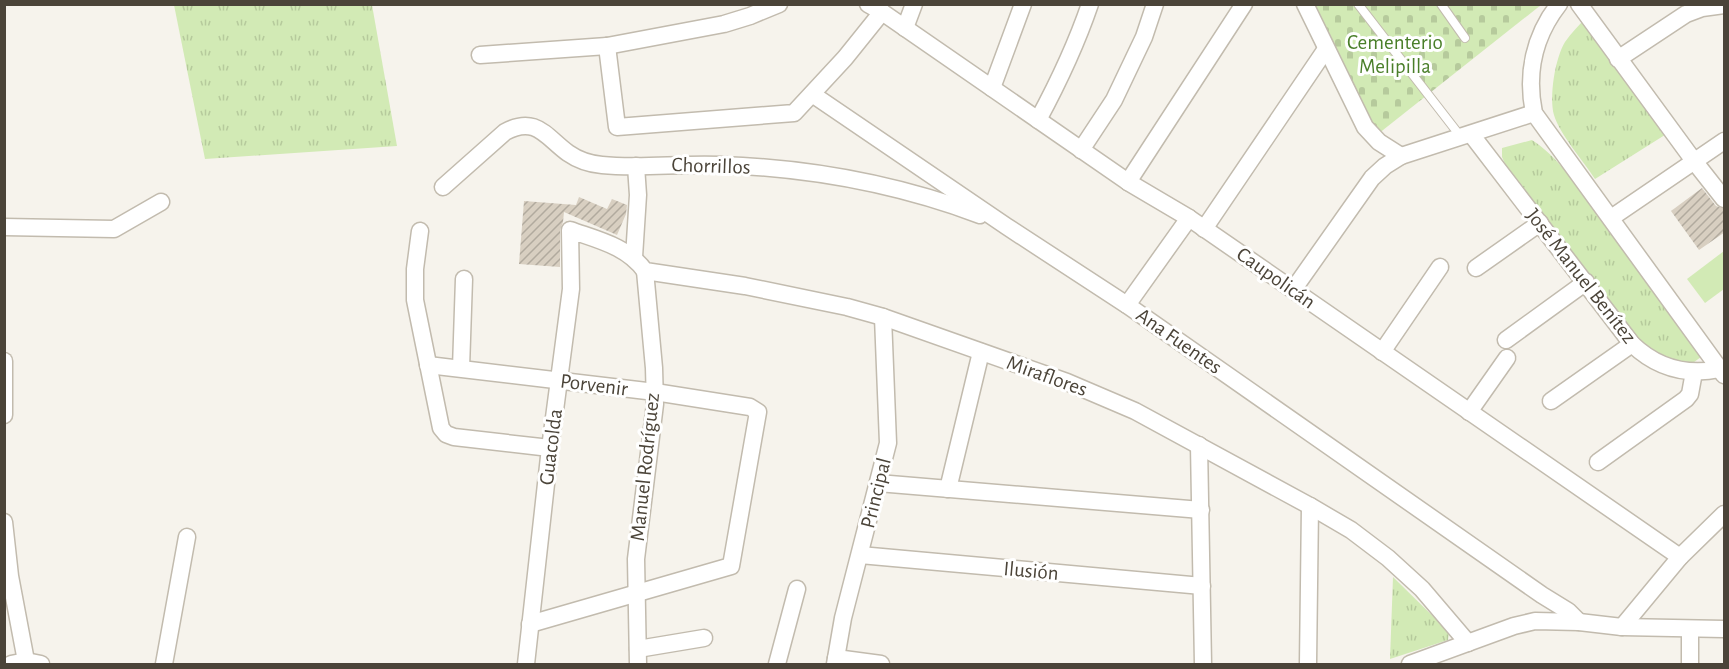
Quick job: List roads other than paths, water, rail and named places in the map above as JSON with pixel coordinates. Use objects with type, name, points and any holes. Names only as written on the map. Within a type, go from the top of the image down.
[{"type":"street","points":[[480,55],[607,46],[724,24],[779,4]]},
{"type":"street","points":[[905,28],[914,4]]},
{"type":"street","points":[[992,88],[1023,4]]},
{"type":"street","points":[[1038,120],[1056,87],[1090,4]]},
{"type":"street","points":[[1082,150],[1114,100],[1144,37],[1155,4]]},
{"type":"street","points":[[1128,182],[1244,4]]},
{"type":"street","points":[[1305,4],[1365,127],[1379,142],[1401,156]]},
{"type":"street","points":[[1293,290],[1372,178],[1384,166],[1401,156],[1534,113],[1530,79],[1535,51],[1544,26],[1559,4]]},
{"type":"street","points":[[1579,4],[1694,161],[1725,198]]},
{"type":"street","points":[[1618,58],[1686,14],[1702,8],[1725,5]]},
{"type":"street","points":[[607,46],[618,128],[794,113],[845,58],[875,8]]},
{"type":"street","name":"Caupolicán","points":[[875,8],[1128,182],[1190,218],[1680,557]]},
{"type":"street","points":[[1204,229],[1326,49]]},
{"type":"street","name":"Ana Fuentes","points":[[812,94],[1005,226],[1127,305],[1568,611],[1580,622]]},
{"type":"street","name":"José Manuel Benítez","points":[[1534,113],[1722,372]]},
{"type":"street","name":"Chorrillos","points":[[443,187],[505,132],[522,126],[543,131],[567,152],[582,160],[604,165],[731,165],[829,176],[912,193],[1005,226]]},
{"type":"street","name":"José Manuel Benítez","points":[[1466,135],[1540,223],[1632,344],[1652,360],[1676,370],[1722,372]]},
{"type":"street","points":[[1611,218],[1725,141]]},
{"type":"street","points":[[636,166],[638,204],[634,257],[645,271]]},
{"type":"street","points":[[4,227],[114,229],[161,202]]},
{"type":"street","points":[[1127,305],[1190,218]]},
{"type":"street","points":[[1476,268],[1540,223]]},
{"type":"street","name":"Guacolda","points":[[526,664],[550,448],[571,289],[570,230],[620,247],[634,257]]},
{"type":"street","points":[[420,231],[414,275],[415,300],[441,428],[446,434],[454,437],[550,448]]},
{"type":"street","points":[[1382,352],[1440,267]]},
{"type":"street","name":"Miraflores","points":[[645,271],[800,296],[883,317],[1101,396],[1135,411],[1351,530],[1396,565],[1422,589],[1468,643]]},
{"type":"street","name":"Manuel Rodríguez","points":[[638,657],[636,548],[654,417],[655,392],[645,271]]},
{"type":"street","points":[[460,368],[464,279]]},
{"type":"street","points":[[1506,340],[1586,282]]},
{"type":"street","name":"Principal","points":[[836,661],[843,618],[888,443],[883,317]]},
{"type":"street","points":[[1551,401],[1632,344]]},
{"type":"street","points":[[948,489],[981,352]]},
{"type":"street","points":[[1469,412],[1507,358]]},
{"type":"street","points":[[4,361],[4,415]]},
{"type":"street","name":"Porvenir","points":[[429,365],[655,392],[750,407],[758,412],[731,566],[637,593]]},
{"type":"street","points":[[1598,462],[1686,399],[1691,391],[1694,372]]},
{"type":"street","points":[[1199,445],[1203,664]]},
{"type":"street","points":[[878,483],[1201,510]]},
{"type":"street","points":[[1308,664],[1310,506]]},
{"type":"street","points":[[1622,627],[1680,557],[1725,514]]},
{"type":"street","points":[[4,522],[12,587],[26,663]]},
{"type":"street","points":[[164,664],[187,537]]},
{"type":"street","name":"Ilusión","points":[[860,555],[1202,586]]},
{"type":"street","points":[[777,664],[797,589]]},
{"type":"street","points":[[530,624],[637,593]]},
{"type":"street","points":[[1542,595],[1545,620]]},
{"type":"street","points":[[1410,664],[1524,623],[1545,620],[1622,627],[1725,629]]},
{"type":"street","points":[[1690,629],[1690,664]]},
{"type":"street","points":[[638,657],[704,638]]},
{"type":"street","points":[[836,661],[881,664]]},
{"type":"lane","points":[[1358,4],[1466,135]]},
{"type":"lane","points":[[1441,4],[1465,38]]},
{"type":"park label","name":"Cementerio Melipilla","points":[[1395,54]]}]
